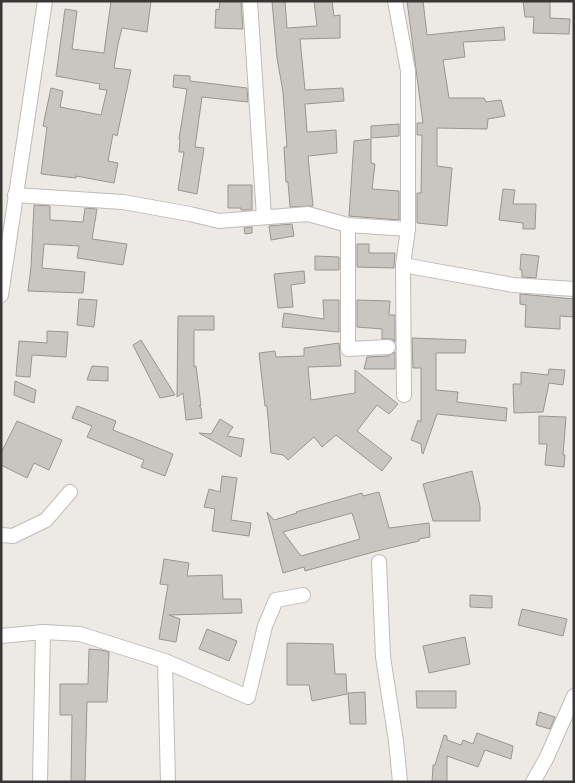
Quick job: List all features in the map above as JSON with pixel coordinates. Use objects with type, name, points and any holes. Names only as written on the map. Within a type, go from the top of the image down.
[{"type":"street","points":[[1,295],[45,1]]},
{"type":"street","points":[[250,1],[264,217]]},
{"type":"street","points":[[395,1],[408,71],[408,229],[403,265],[404,395]]},
{"type":"street","points":[[15,195],[123,202],[219,221],[308,214],[348,225],[408,229]]},
{"type":"street","points":[[348,225],[348,349],[388,347]]},
{"type":"street","points":[[403,265],[513,285],[574,289]]},
{"type":"street","points":[[1,534],[13,536],[46,520],[70,492]]},
{"type":"street","points":[[379,562],[384,657],[400,782]]},
{"type":"street","points":[[1,636],[42,632],[80,634],[165,662],[248,697],[265,626],[276,600],[303,595]]},
{"type":"street","points":[[40,782],[42,632]]},
{"type":"street","points":[[165,662],[168,782]]},
{"type":"street","points":[[534,782],[574,696]]},
{"type":"building","points":[[111,1],[151,1],[147,32],[122,28],[118,44],[114,68],[131,70],[117,136],[113,134],[108,161],[118,163],[114,183],[76,176],[76,178],[41,174],[47,127],[43,126],[51,88],[63,91],[60,107],[101,115],[107,90],[99,89],[100,84],[56,76],[65,9],[77,11],[72,49],[104,53]]},
{"type":"building","points":[[220,1],[241,1],[243,29],[215,28],[216,9],[219,10]]},
{"type":"building","points":[[272,1],[285,1],[287,28],[317,26],[314,1],[332,1],[334,16],[340,15],[340,38],[300,39],[305,90],[343,88],[344,101],[305,104],[307,132],[336,130],[337,153],[308,156],[313,206],[290,207],[288,182],[286,182],[284,147],[287,147],[283,92],[277,58]]},
{"type":"building","points":[[407,1],[423,1],[427,35],[504,27],[505,40],[463,42],[465,57],[443,60],[449,98],[484,98],[486,102],[501,100],[505,116],[488,119],[487,129],[437,128],[437,166],[452,168],[447,226],[417,223],[417,193],[421,193],[422,135],[417,135],[417,123],[423,123]]},
{"type":"building","points":[[523,1],[550,1],[550,18],[570,19],[569,34],[533,33],[534,17],[525,17]]},
{"type":"building","points":[[174,75],[190,76],[190,81],[247,88],[248,102],[202,97],[195,147],[204,148],[197,194],[178,190],[184,152],[179,152],[179,139],[187,89],[173,87]]},
{"type":"building","points":[[399,124],[399,136],[371,138],[371,126]]},
{"type":"building","points":[[371,139],[371,163],[375,164],[372,189],[399,191],[399,220],[349,216],[354,141]]},
{"type":"building","points":[[228,185],[252,185],[252,210],[228,208]]},
{"type":"building","points":[[503,189],[515,190],[513,204],[536,204],[535,229],[523,229],[523,223],[499,220]]},
{"type":"building","points":[[34,205],[50,206],[50,220],[83,222],[85,208],[97,209],[92,239],[127,244],[123,265],[77,258],[79,246],[44,244],[42,268],[85,272],[83,293],[28,291]]},
{"type":"building","points":[[292,224],[294,236],[271,240],[269,226]]},
{"type":"building","points":[[252,227],[252,233],[245,234],[244,228]]},
{"type":"building","points":[[357,244],[369,244],[369,253],[395,253],[394,268],[357,267]]},
{"type":"building","points":[[521,254],[539,256],[536,278],[522,277],[522,270],[520,270]]},
{"type":"building","points":[[315,256],[339,257],[339,270],[315,270]]},
{"type":"building","points":[[304,271],[305,283],[291,285],[293,307],[278,308],[274,274]]},
{"type":"building","points":[[520,294],[574,299],[574,317],[560,316],[560,329],[525,327],[526,305],[520,304]]},
{"type":"building","points":[[79,299],[97,300],[94,327],[77,325]]},
{"type":"building","points":[[323,300],[339,300],[339,332],[282,327],[284,313],[324,319]]},
{"type":"building","points":[[357,300],[390,301],[389,315],[395,315],[395,342],[392,339],[382,339],[382,329],[357,327]]},
{"type":"building","points":[[178,316],[214,316],[214,330],[194,330],[194,367],[196,366],[201,406],[199,406],[202,418],[186,420],[183,393],[177,397]]},
{"type":"building","points":[[47,331],[68,332],[66,357],[32,355],[30,377],[16,376],[19,341],[47,343]]},
{"type":"building","points":[[412,338],[466,340],[465,353],[436,353],[436,390],[458,392],[457,402],[507,408],[506,421],[437,414],[423,454],[421,444],[411,440],[418,420],[421,422],[421,368],[413,368]]},
{"type":"building","points":[[141,340],[175,395],[160,398],[133,345]]},
{"type":"building","points":[[339,343],[341,366],[308,367],[311,400],[355,393],[355,370],[398,404],[389,414],[377,405],[357,431],[392,458],[382,471],[336,435],[322,447],[314,437],[288,460],[283,455],[271,453],[267,406],[265,406],[259,353],[275,351],[276,357],[304,356],[304,348]]},
{"type":"building","points":[[395,352],[395,369],[364,369],[367,357],[388,356]]},
{"type":"building","points":[[92,366],[108,367],[108,381],[87,380]]},
{"type":"building","points":[[549,369],[565,370],[563,385],[549,383],[543,412],[514,413],[513,384],[521,384],[521,372],[548,375]]},
{"type":"building","points":[[15,381],[36,390],[34,403],[14,395]]},
{"type":"building","points":[[77,406],[116,421],[113,430],[173,454],[165,476],[141,467],[144,460],[87,437],[92,426],[72,418]]},
{"type":"building","points":[[539,416],[566,417],[564,467],[545,465],[547,444],[539,444]]},
{"type":"building","points":[[220,419],[233,427],[227,436],[244,439],[241,457],[199,433],[211,434]]},
{"type":"building","points":[[17,421],[62,440],[49,470],[34,463],[27,478],[1,465],[1,453]]},
{"type":"building","points":[[472,471],[480,506],[480,521],[433,521],[423,484]]},
{"type":"building","points":[[222,476],[237,478],[231,520],[251,523],[249,536],[212,531],[215,509],[204,507],[209,489],[220,492]]},
{"type":"building","points":[[379,492],[389,528],[429,523],[430,537],[305,571],[304,567],[283,573],[267,512],[274,520],[362,493],[363,496]],"holes":[[[352,513],[360,539],[301,556],[283,532]]]},
{"type":"building","points":[[164,559],[189,563],[187,576],[222,575],[223,599],[241,599],[242,613],[169,615],[180,619],[176,642],[159,639],[168,585],[160,584]]},
{"type":"building","points":[[470,595],[492,596],[492,608],[470,607]]},
{"type":"building","points":[[522,609],[567,619],[563,636],[518,625]]},
{"type":"building","points":[[207,629],[237,641],[229,661],[199,649]]},
{"type":"building","points":[[465,637],[470,664],[429,673],[423,646]]},
{"type":"building","points":[[287,643],[333,644],[335,674],[346,674],[347,694],[312,701],[309,685],[287,685]]},
{"type":"building","points":[[89,649],[109,652],[107,702],[87,702],[85,782],[71,782],[72,715],[60,715],[60,684],[88,684]]},
{"type":"building","points":[[416,691],[456,691],[456,708],[417,708]]},
{"type":"building","points":[[365,692],[366,724],[350,724],[348,693]]},
{"type":"building","points":[[539,712],[555,717],[550,729],[536,725]]},
{"type":"building","points":[[477,733],[513,746],[511,759],[485,750],[478,767],[447,756],[447,782],[432,782],[433,765],[435,765],[444,735],[447,736],[447,740],[461,745],[463,740],[473,744]]}]
